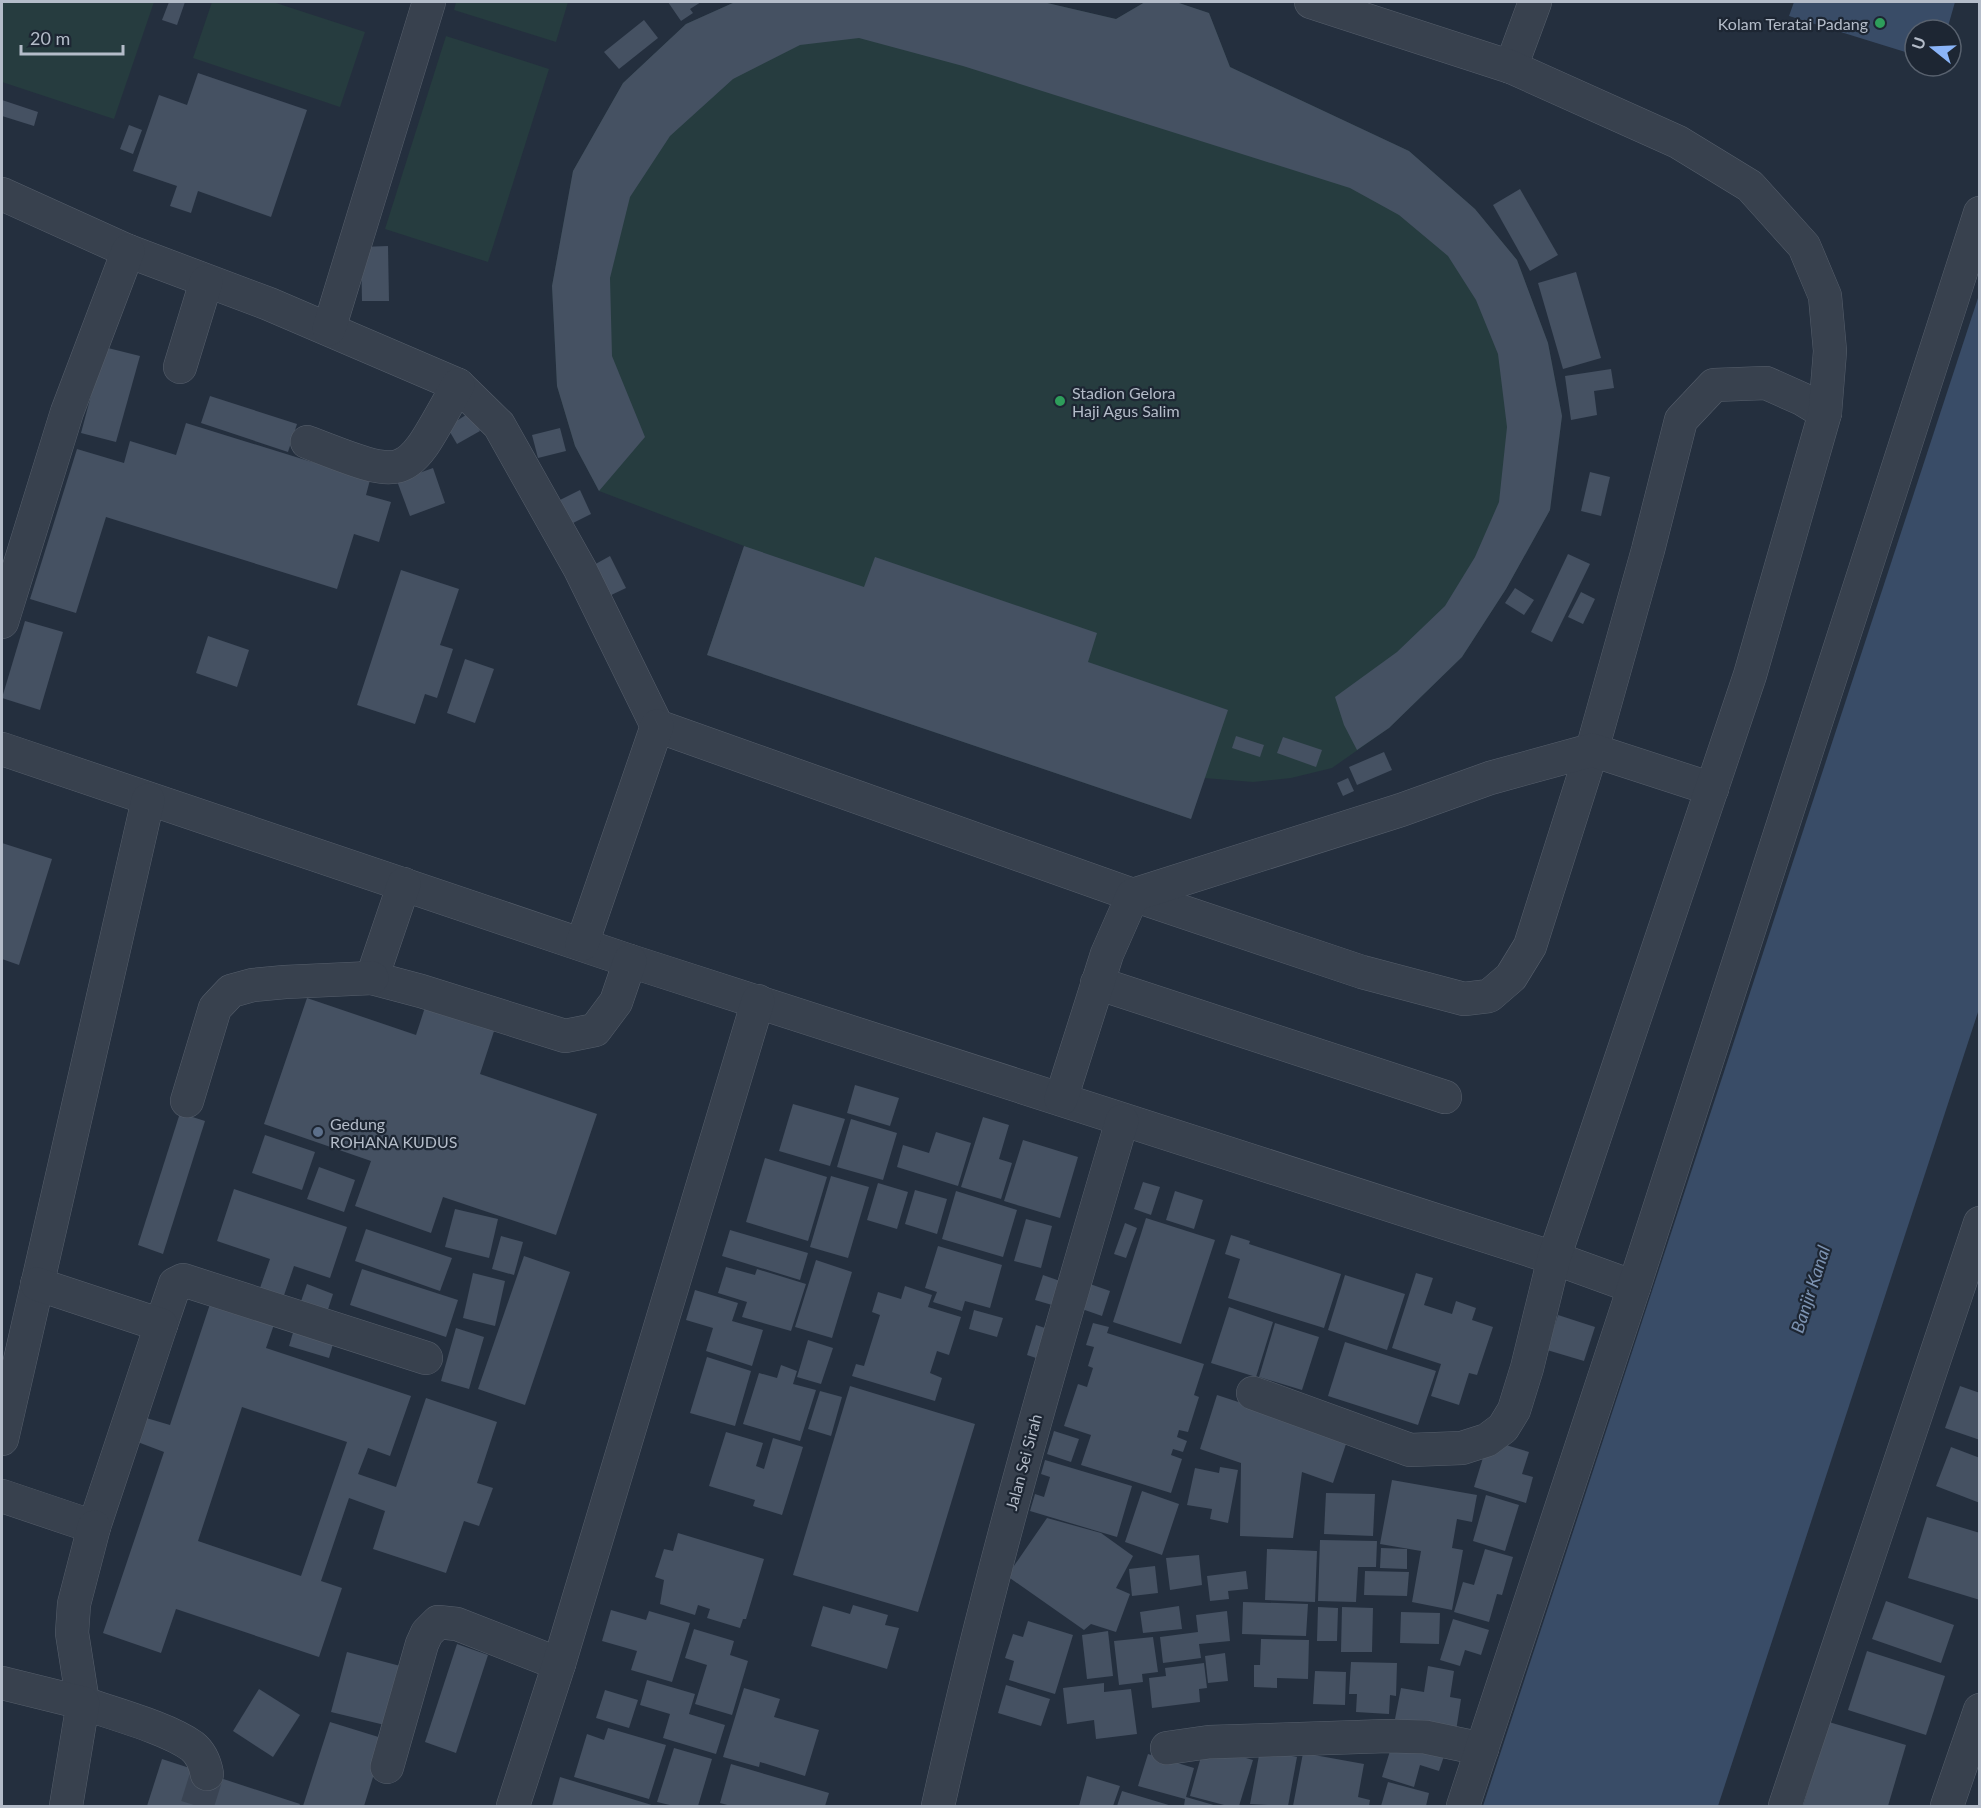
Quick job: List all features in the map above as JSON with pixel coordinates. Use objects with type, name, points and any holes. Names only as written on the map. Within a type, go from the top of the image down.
[{"type":"street","points":[[329,329],[429,2]]},
{"type":"street","points":[[1253,1393],[1412,1463],[1486,1440],[1503,1428],[1514,1410],[1527,1368],[1554,1258],[1750,675],[1825,413],[1830,351],[1825,296],[1804,246],[1750,186],[1678,142],[1511,67],[1311,2]]},
{"type":"street","points":[[1511,67],[1535,2]]},
{"type":"street","points":[[2,194],[128,251],[329,329],[458,385],[499,425],[580,568],[657,726],[1133,895],[1362,972],[1464,999],[1489,996],[1511,977],[1530,946],[1592,750],[1648,550],[1681,420],[1714,385],[1766,383],[1802,399],[1825,413]]},
{"type":"street","points":[[1463,1806],[1634,1287],[1980,213]]},
{"type":"street","points":[[2,622],[67,412],[128,251]]},
{"type":"street","points":[[180,367],[206,282]]},
{"type":"street","points":[[307,442],[372,467],[390,470],[406,466],[423,448],[458,385]]},
{"type":"street","points":[[582,944],[657,726]]},
{"type":"street","points":[[2,749],[630,961],[1554,1258],[1634,1287]]},
{"type":"street","points":[[1133,895],[1401,810],[1490,778],[1592,750],[1712,789]]},
{"type":"street","points":[[2,1439],[148,800]]},
{"type":"street","points":[[372,978],[404,884]]},
{"type":"street","points":[[1060,1099],[1097,983],[1133,895]]},
{"type":"street","points":[[187,1101],[215,1008],[231,991],[253,985],[372,978],[565,1036],[595,1030],[616,1002],[630,961]]},
{"type":"street","points":[[1097,983],[1445,1097]]},
{"type":"street","points":[[513,1806],[560,1664],[758,1001]]},
{"type":"street","name":"Jalan Sei Sirah","points":[[938,1806],[960,1705],[1035,1415],[1122,1120]]},
{"type":"street","points":[[1785,1806],[1980,1223]]},
{"type":"street","points":[[66,1806],[83,1703],[72,1633],[74,1604],[94,1527],[175,1284],[183,1280],[426,1358]]},
{"type":"street","points":[[37,1284],[161,1325]]},
{"type":"street","points":[[2,1496],[94,1527]]},
{"type":"street","points":[[387,1767],[422,1644],[427,1633],[438,1622],[457,1624],[560,1664]]},
{"type":"street","points":[[2,1683],[83,1703],[171,1735],[193,1747],[205,1762],[207,1774]]},
{"type":"street","points":[[1947,1806],[1980,1710]]},
{"type":"street","points":[[1167,1748],[1209,1742],[1388,1736],[1425,1737],[1482,1749]]},
{"type":"green space","points":[[2,2],[154,2],[114,119],[2,82]]},
{"type":"green space","points":[[212,2],[273,2],[365,32],[340,107],[193,58]]},
{"type":"green space","points":[[456,2],[568,2],[556,42],[454,10]]},
{"type":"green space","name":"Stadion Gelora Haji Agus Salim","points":[[735,2],[1043,2],[1116,19],[1145,2],[1176,2],[1209,13],[1230,67],[1409,151],[1475,209],[1517,260],[1548,343],[1562,416],[1550,510],[1506,589],[1462,657],[1389,728],[1332,768],[1291,778],[1253,782],[1204,778],[1191,819],[707,655],[744,546],[599,491],[575,446],[557,386],[552,286],[573,171],[623,83],[686,24]]},
{"type":"green space","points":[[446,36],[549,69],[488,262],[385,229]]},
{"type":"water","name":"Kolam Teratai Padang","points":[[1794,2],[1955,2],[1950,18],[1903,18],[1903,51],[1789,16]]},
{"type":"water","name":"Banjir Kanal","points":[[1979,295],[1979,1009],[1718,1806],[1483,1806]]},
{"type":"building","points":[[169,2],[185,2],[177,25],[162,20]]},
{"type":"building","points":[[668,2],[701,2],[690,9],[693,13],[681,21]]},
{"type":"building","points":[[735,2],[1043,2],[1116,19],[1145,2],[1176,2],[1209,13],[1230,67],[1409,151],[1475,209],[1517,260],[1548,343],[1562,416],[1550,510],[1506,589],[1462,657],[1389,728],[1357,750],[1344,725],[1335,697],[1397,652],[1445,606],[1475,557],[1499,502],[1507,427],[1498,354],[1476,300],[1448,256],[1399,215],[1350,188],[963,66],[859,38],[800,45],[733,79],[670,136],[630,197],[610,278],[612,356],[645,437],[599,491],[575,446],[557,386],[552,286],[573,171],[623,83],[686,24]]},
{"type":"building","points":[[644,20],[658,38],[619,69],[604,52]]},
{"type":"building","points":[[198,73],[307,110],[271,217],[198,191],[191,213],[170,206],[177,186],[133,171],[159,95],[187,105]]},
{"type":"building","points":[[2,100],[38,112],[34,126],[2,116]]},
{"type":"building","points":[[129,125],[142,130],[133,154],[120,149]]},
{"type":"building","points":[[1520,189],[1558,255],[1530,271],[1493,205]]},
{"type":"building","points":[[388,246],[389,301],[362,301],[361,247]]},
{"type":"building","points":[[1576,272],[1601,358],[1563,369],[1538,283]]},
{"type":"building","points":[[104,347],[140,356],[116,442],[81,433]]},
{"type":"building","points":[[1611,369],[1614,388],[1594,391],[1597,415],[1571,420],[1565,376]]},
{"type":"building","points":[[210,396],[297,424],[288,452],[201,423]]},
{"type":"building","points":[[469,413],[480,431],[457,444],[447,427]]},
{"type":"building","points":[[186,423],[370,480],[366,495],[391,502],[379,542],[354,534],[337,589],[106,517],[76,613],[30,599],[77,449],[124,463],[130,441],[176,455]]},
{"type":"building","points":[[560,428],[566,451],[538,458],[532,435]]},
{"type":"building","points":[[433,468],[445,503],[410,516],[397,481]]},
{"type":"building","points":[[1590,472],[1610,477],[1601,516],[1581,511]]},
{"type":"building","points":[[580,490],[591,514],[561,529],[550,505]]},
{"type":"building","points":[[744,546],[864,587],[875,557],[1097,633],[1088,662],[1228,710],[1191,819],[707,655]]},
{"type":"building","points":[[1568,554],[1590,564],[1552,642],[1531,632]]},
{"type":"building","points":[[610,556],[626,588],[607,597],[592,566]]},
{"type":"building","points":[[401,570],[459,589],[440,645],[453,649],[437,698],[425,694],[415,724],[357,705]]},
{"type":"building","points":[[1515,588],[1534,600],[1524,615],[1505,603]]},
{"type":"building","points":[[1581,592],[1595,599],[1583,624],[1568,617]]},
{"type":"building","points":[[25,621],[63,632],[40,710],[2,698]]},
{"type":"building","points":[[208,636],[249,650],[237,687],[196,673]]},
{"type":"building","points":[[465,659],[494,669],[475,723],[447,713]]},
{"type":"building","points":[[1236,736],[1264,745],[1260,757],[1232,748]]},
{"type":"building","points":[[1283,737],[1322,750],[1316,767],[1277,753]]},
{"type":"building","points":[[1384,752],[1392,770],[1357,785],[1349,767]]},
{"type":"building","points":[[1348,778],[1354,791],[1343,796],[1337,783]]},
{"type":"building","points":[[2,843],[52,859],[19,965],[2,959]]},
{"type":"building","points":[[307,998],[416,1035],[428,998],[497,1022],[480,1074],[597,1114],[556,1235],[443,1197],[431,1233],[355,1206],[371,1161],[264,1124]]},
{"type":"building","points":[[855,1085],[899,1098],[890,1126],[847,1113]]},
{"type":"building","points":[[793,1104],[845,1119],[830,1166],[779,1151]]},
{"type":"building","points":[[180,1113],[205,1121],[163,1254],[138,1245]]},
{"type":"building","points":[[983,1117],[1009,1125],[999,1159],[1012,1163],[1001,1199],[961,1187]]},
{"type":"building","points":[[851,1119],[897,1133],[883,1180],[837,1167]]},
{"type":"building","points":[[936,1132],[971,1143],[958,1186],[897,1167],[903,1145],[929,1153]]},
{"type":"building","points":[[265,1135],[315,1152],[302,1190],[252,1173]]},
{"type":"building","points":[[1023,1140],[1078,1157],[1060,1218],[1004,1201]]},
{"type":"building","points":[[765,1158],[827,1177],[808,1241],[746,1222]]},
{"type":"building","points":[[319,1167],[355,1180],[344,1212],[307,1199]]},
{"type":"building","points":[[831,1176],[869,1187],[848,1258],[810,1247]]},
{"type":"building","points":[[1143,1182],[1160,1187],[1151,1215],[1134,1209]]},
{"type":"building","points":[[878,1183],[908,1192],[897,1229],[867,1220]]},
{"type":"building","points":[[234,1189],[347,1227],[330,1278],[294,1266],[266,1348],[411,1396],[390,1456],[368,1448],[358,1474],[396,1487],[426,1398],[497,1422],[477,1483],[493,1488],[479,1526],[464,1521],[446,1573],[373,1549],[385,1511],[349,1498],[321,1581],[342,1588],[319,1657],[176,1609],[161,1653],[103,1633],[164,1452],[135,1441],[143,1417],[170,1425],[212,1298],[252,1311],[270,1259],[217,1241]],"holes":[[[242,1407],[347,1442],[301,1576],[198,1541]]]},
{"type":"building","points":[[915,1190],[947,1199],[937,1234],[905,1224]]},
{"type":"building","points":[[956,1191],[1017,1210],[1003,1257],[942,1239]]},
{"type":"building","points":[[1175,1191],[1203,1200],[1194,1229],[1166,1220]]},
{"type":"building","points":[[455,1209],[498,1219],[489,1258],[445,1247]]},
{"type":"building","points":[[1146,1218],[1215,1240],[1181,1344],[1113,1322]]},
{"type":"building","points":[[1026,1219],[1052,1226],[1041,1268],[1014,1261]]},
{"type":"building","points":[[1125,1223],[1137,1228],[1126,1258],[1114,1254]]},
{"type":"building","points":[[366,1229],[452,1258],[440,1291],[355,1261]]},
{"type":"building","points":[[730,1230],[808,1253],[800,1280],[722,1256]]},
{"type":"building","points":[[1231,1235],[1250,1241],[1249,1244],[1341,1274],[1324,1328],[1228,1298],[1240,1259],[1225,1254]]},
{"type":"building","points":[[501,1236],[523,1242],[514,1275],[492,1269]]},
{"type":"building","points":[[938,1246],[1002,1265],[990,1308],[965,1301],[962,1311],[933,1302],[937,1292],[925,1288]]},
{"type":"building","points":[[524,1256],[570,1272],[525,1405],[478,1389]]},
{"type":"building","points":[[816,1260],[852,1272],[832,1338],[795,1327]]},
{"type":"building","points":[[726,1267],[755,1275],[757,1269],[806,1284],[791,1331],[742,1317],[747,1302],[718,1293]]},
{"type":"building","points":[[362,1269],[458,1300],[446,1337],[350,1305]]},
{"type":"building","points":[[473,1273],[505,1281],[495,1326],[463,1318]]},
{"type":"building","points":[[1416,1273],[1433,1278],[1424,1305],[1452,1314],[1456,1301],[1476,1308],[1472,1320],[1493,1327],[1477,1375],[1469,1373],[1459,1405],[1431,1396],[1441,1364],[1392,1348]]},
{"type":"building","points":[[1043,1275],[1060,1281],[1052,1305],[1035,1300]]},
{"type":"building","points":[[1345,1275],[1405,1294],[1387,1350],[1328,1330]]},
{"type":"building","points":[[307,1284],[333,1294],[324,1322],[297,1313]]},
{"type":"building","points":[[1090,1284],[1110,1291],[1102,1316],[1082,1309]]},
{"type":"building","points":[[905,1286],[932,1295],[928,1307],[961,1317],[949,1355],[937,1351],[930,1373],[942,1378],[935,1401],[852,1376],[856,1364],[864,1366],[880,1315],[872,1312],[878,1292],[901,1299]]},
{"type":"building","points":[[695,1290],[738,1303],[732,1321],[763,1330],[752,1366],[706,1351],[713,1328],[686,1320]]},
{"type":"building","points":[[1229,1307],[1273,1322],[1256,1377],[1211,1363]]},
{"type":"building","points":[[974,1310],[1003,1318],[997,1337],[969,1329]]},
{"type":"building","points":[[1558,1315],[1595,1327],[1584,1361],[1547,1350]]},
{"type":"building","points":[[1093,1323],[1109,1327],[1107,1333],[1204,1364],[1194,1395],[1199,1397],[1188,1432],[1179,1430],[1177,1437],[1187,1441],[1183,1452],[1173,1449],[1171,1455],[1182,1459],[1171,1493],[1081,1465],[1091,1435],[1064,1426],[1078,1384],[1087,1387],[1093,1368],[1088,1366],[1094,1347],[1086,1345]]},
{"type":"building","points":[[1275,1323],[1319,1337],[1302,1390],[1259,1377]]},
{"type":"building","points":[[1036,1325],[1051,1330],[1042,1360],[1027,1355]]},
{"type":"building","points":[[295,1326],[335,1337],[329,1358],[289,1346]]},
{"type":"building","points":[[456,1328],[484,1337],[469,1389],[441,1381]]},
{"type":"building","points":[[808,1340],[833,1348],[821,1384],[797,1377]]},
{"type":"building","points":[[1345,1342],[1436,1371],[1418,1425],[1328,1396]]},
{"type":"building","points":[[707,1357],[751,1371],[735,1426],[690,1413]]},
{"type":"building","points":[[781,1365],[797,1371],[793,1384],[816,1390],[800,1441],[743,1424],[759,1373],[777,1378]]},
{"type":"building","points":[[850,1386],[975,1424],[918,1612],[793,1575]]},
{"type":"building","points":[[1960,1386],[1980,1393],[1980,1440],[1945,1428]]},
{"type":"building","points":[[820,1391],[842,1397],[831,1436],[808,1429]]},
{"type":"building","points":[[1217,1395],[1348,1438],[1333,1483],[1302,1472],[1293,1538],[1240,1536],[1241,1463],[1200,1449]]},
{"type":"building","points":[[1054,1431],[1079,1439],[1071,1462],[1047,1454]]},
{"type":"building","points":[[726,1432],[763,1443],[756,1466],[764,1469],[773,1438],[803,1447],[782,1515],[753,1506],[755,1500],[709,1486]]},
{"type":"building","points":[[1496,1442],[1529,1452],[1522,1474],[1533,1477],[1526,1503],[1474,1487],[1485,1451]]},
{"type":"building","points":[[1951,1447],[1980,1458],[1980,1503],[1936,1486]]},
{"type":"building","points":[[1045,1460],[1132,1486],[1117,1537],[1030,1511],[1035,1494],[1044,1497],[1050,1477],[1041,1474]]},
{"type":"building","points":[[1220,1467],[1238,1470],[1228,1523],[1210,1519],[1212,1509],[1187,1505],[1195,1468],[1219,1473]]},
{"type":"building","points":[[1392,1480],[1477,1495],[1472,1522],[1457,1519],[1452,1548],[1463,1550],[1452,1610],[1412,1602],[1421,1551],[1380,1544]]},
{"type":"building","points":[[1142,1491],[1179,1504],[1162,1555],[1125,1542]]},
{"type":"building","points":[[1326,1493],[1375,1494],[1373,1536],[1324,1534]]},
{"type":"building","points":[[1486,1495],[1519,1505],[1505,1551],[1473,1541]]},
{"type":"building","points":[[1927,1517],[1980,1533],[1980,1600],[1908,1578]]},
{"type":"building","points":[[1047,1518],[1101,1533],[1133,1556],[1116,1588],[1130,1594],[1116,1632],[1091,1624],[1084,1630],[1007,1576]]},
{"type":"building","points":[[678,1533],[764,1559],[746,1619],[743,1619],[740,1628],[707,1618],[710,1609],[698,1605],[695,1615],[660,1604],[664,1580],[655,1577],[664,1549],[673,1551]]},
{"type":"building","points":[[1320,1540],[1377,1541],[1376,1567],[1358,1567],[1356,1602],[1318,1601]]},
{"type":"building","points":[[1381,1548],[1407,1549],[1407,1569],[1380,1568]]},
{"type":"building","points":[[1267,1549],[1317,1551],[1315,1602],[1265,1600]]},
{"type":"building","points":[[1485,1549],[1513,1557],[1502,1595],[1497,1594],[1489,1622],[1454,1612],[1463,1582],[1474,1585]]},
{"type":"building","points":[[1199,1555],[1202,1585],[1170,1590],[1166,1558]]},
{"type":"building","points":[[1155,1566],[1158,1593],[1132,1596],[1129,1569]]},
{"type":"building","points":[[1246,1571],[1248,1589],[1228,1591],[1229,1599],[1210,1601],[1207,1576]]},
{"type":"building","points":[[1365,1571],[1409,1572],[1407,1596],[1364,1595]]},
{"type":"building","points":[[1886,1601],[1954,1625],[1941,1663],[1872,1639]]},
{"type":"building","points":[[1243,1602],[1308,1604],[1306,1636],[1242,1634]]},
{"type":"building","points":[[853,1605],[888,1615],[885,1625],[899,1628],[887,1669],[811,1646],[823,1606],[850,1614]]},
{"type":"building","points":[[1179,1606],[1182,1629],[1143,1633],[1140,1612]]},
{"type":"building","points":[[1318,1607],[1338,1608],[1337,1641],[1317,1641]]},
{"type":"building","points":[[1342,1607],[1373,1608],[1372,1652],[1341,1652]]},
{"type":"building","points":[[611,1610],[646,1620],[649,1611],[690,1623],[672,1682],[631,1670],[637,1651],[602,1641]]},
{"type":"building","points":[[1227,1611],[1230,1641],[1199,1644],[1201,1658],[1163,1663],[1160,1637],[1198,1632],[1196,1615]]},
{"type":"building","points":[[1401,1612],[1440,1613],[1439,1644],[1400,1643]]},
{"type":"building","points":[[1453,1619],[1489,1630],[1481,1655],[1465,1650],[1460,1666],[1440,1660]]},
{"type":"building","points":[[1028,1621],[1073,1635],[1055,1694],[1009,1680],[1014,1661],[1005,1658],[1013,1634],[1023,1637]]},
{"type":"building","points":[[694,1629],[734,1641],[730,1655],[748,1661],[732,1715],[695,1704],[707,1665],[685,1658]]},
{"type":"building","points":[[1108,1631],[1113,1676],[1087,1679],[1082,1635]]},
{"type":"building","points":[[1153,1637],[1158,1672],[1142,1674],[1143,1682],[1119,1685],[1114,1641]]},
{"type":"building","points":[[1261,1639],[1309,1640],[1308,1679],[1277,1678],[1277,1688],[1254,1687],[1254,1665],[1260,1665]]},
{"type":"building","points":[[457,1644],[488,1655],[456,1753],[425,1742]]},
{"type":"building","points":[[1867,1651],[1945,1676],[1926,1735],[1848,1710]]},
{"type":"building","points":[[347,1652],[408,1668],[393,1727],[331,1712]]},
{"type":"building","points":[[1225,1653],[1228,1681],[1208,1683],[1205,1656]]},
{"type":"building","points":[[1351,1662],[1397,1663],[1396,1696],[1390,1695],[1389,1714],[1356,1712],[1357,1694],[1349,1694]]},
{"type":"building","points":[[1204,1663],[1207,1688],[1199,1689],[1200,1702],[1152,1708],[1149,1678],[1166,1676],[1165,1668]]},
{"type":"building","points":[[1428,1666],[1454,1671],[1450,1697],[1461,1699],[1456,1731],[1395,1719],[1401,1688],[1424,1692]]},
{"type":"building","points":[[1315,1671],[1346,1672],[1345,1705],[1313,1704]]},
{"type":"building","points":[[647,1680],[695,1694],[689,1714],[725,1725],[716,1754],[663,1738],[670,1714],[640,1705]]},
{"type":"building","points":[[1104,1683],[1104,1692],[1131,1689],[1137,1734],[1096,1739],[1094,1720],[1067,1724],[1063,1688]]},
{"type":"building","points":[[1006,1685],[1050,1699],[1041,1726],[998,1713]]},
{"type":"building","points":[[744,1688],[780,1699],[774,1717],[819,1730],[805,1776],[760,1762],[759,1767],[723,1757]]},
{"type":"building","points":[[259,1689],[300,1715],[273,1757],[233,1731]]},
{"type":"building","points":[[605,1690],[638,1700],[629,1728],[596,1718]]},
{"type":"building","points":[[330,1722],[385,1739],[364,1806],[303,1806]]},
{"type":"building","points":[[1829,1722],[1906,1745],[1888,1806],[1803,1806]]},
{"type":"building","points":[[608,1728],[666,1745],[649,1799],[574,1777],[587,1734],[604,1740]]},
{"type":"building","points":[[1394,1738],[1445,1753],[1439,1771],[1420,1765],[1414,1787],[1382,1777]]},
{"type":"building","points":[[1204,1746],[1253,1760],[1239,1806],[1228,1806],[1190,1796]]},
{"type":"building","points":[[674,1748],[712,1759],[698,1806],[674,1806],[657,1802]]},
{"type":"building","points":[[1260,1750],[1297,1757],[1288,1806],[1250,1804]]},
{"type":"building","points":[[1303,1753],[1364,1764],[1358,1797],[1370,1800],[1369,1806],[1293,1806]]},
{"type":"building","points":[[1148,1754],[1194,1768],[1186,1797],[1217,1806],[1184,1806],[1185,1799],[1138,1786]]},
{"type":"building","points":[[162,1759],[300,1804],[299,1806],[147,1806]]},
{"type":"building","points":[[731,1764],[829,1793],[825,1806],[731,1806],[720,1803]]},
{"type":"building","points":[[1087,1776],[1120,1786],[1113,1806],[1079,1806]]},
{"type":"building","points":[[560,1777],[655,1806],[552,1806]]},
{"type":"building","points":[[1388,1782],[1429,1793],[1426,1806],[1381,1806]]},
{"type":"building","points":[[1122,1791],[1172,1806],[1117,1806]]},
{"type":"tunnel","points":[[197,1806],[207,1774]]},
{"type":"place","name":"Kolam Teratai Padang","points":[[1880,23]]},
{"type":"place","name":"Stadion Gelora Haji Agus Salim","points":[[1060,401]]},
{"type":"place","name":"Gedung ROHANA KUDUS","points":[[318,1132]]}]
